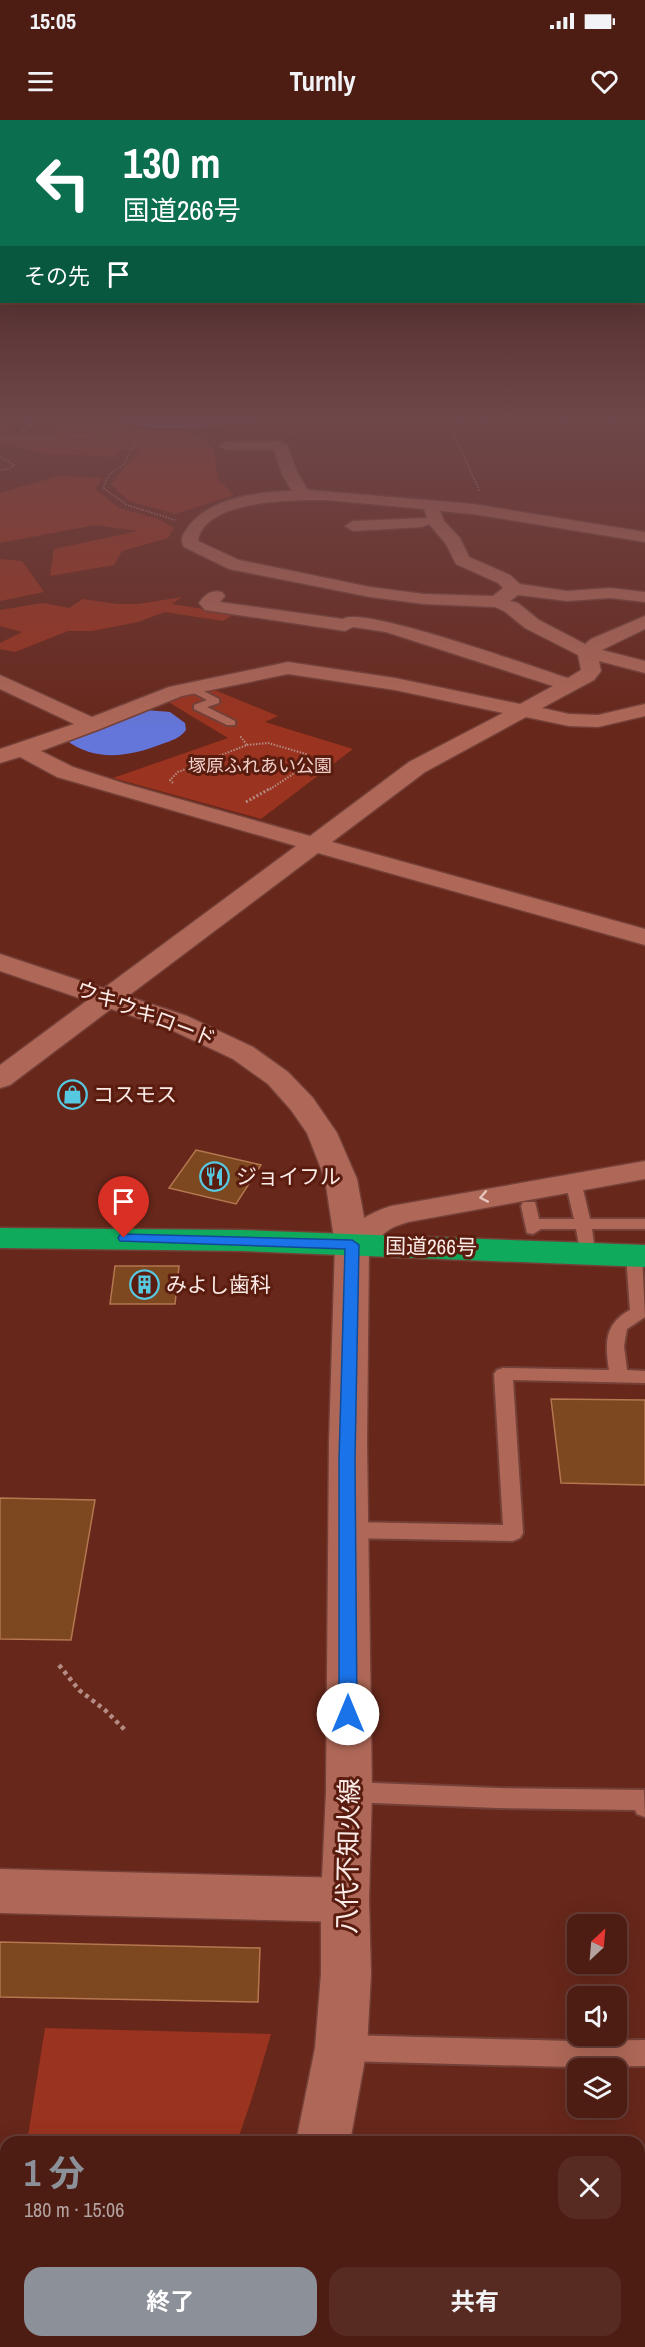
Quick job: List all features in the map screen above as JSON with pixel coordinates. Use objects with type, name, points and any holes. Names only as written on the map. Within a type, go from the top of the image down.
[{"type":"highway","name":"国道266号","points":[[0,1238],[102,1238],[352,1245],[585,1238],[639,1255]]},
{"type":"street","points":[[203,522],[195,528],[189,538],[190,543],[201,551],[221,557],[228,563],[398,595],[497,602],[511,607],[532,624],[587,652],[645,667]]},
{"type":"street","points":[[353,526],[380,522]]},
{"type":"street","points":[[439,522],[462,560],[504,579],[514,589],[567,596],[610,592],[645,597]]},
{"type":"street","points":[[552,522],[645,537]]},
{"type":"street","points":[[497,602],[514,589]]},
{"type":"street","points":[[322,641],[362,614],[385,605],[398,595]]},
{"type":"street","points":[[216,596],[208,603],[212,606],[388,627],[570,685]]},
{"type":"street","points":[[587,652],[598,643],[645,622]]},
{"type":"street","points":[[0,1079],[417,767],[588,676],[591,671],[587,652]]},
{"type":"street","points":[[282,669],[303,653]]},
{"type":"street","points":[[11,753],[93,725],[155,699],[192,688],[296,668],[349,676],[586,722],[645,710]]},
{"type":"street","points":[[0,681],[93,725]]},
{"type":"street","points":[[11,753],[65,772],[645,937]]},
{"type":"street","name":"ウキウキロード","points":[[0,962],[177,1022],[243,1053],[286,1087],[302,1104],[322,1133],[341,1179],[352,1245]]},
{"type":"street","points":[[352,1245],[381,1220],[402,1213],[645,1170]]},
{"type":"street","name":"八代不知火線","points":[[324,2136],[341,2048],[346,1974],[345,1900],[350,1792],[347,1530],[352,1245]]},
{"type":"street","points":[[0,1891],[345,1900]]},
{"type":"lane","points":[[192,688],[215,701],[198,706],[231,723]]},
{"type":"lane","points":[[573,1181],[585,1238]]},
{"type":"lane","points":[[529,1206],[532,1226],[585,1238],[645,1224]]},
{"type":"lane","points":[[619,1376],[614,1336],[618,1325],[639,1313],[639,1255]]},
{"type":"lane","points":[[347,1530],[513,1533],[503,1374],[645,1377]]},
{"type":"lane","points":[[350,1792],[645,1803]]},
{"type":"lane","points":[[341,2048],[572,2054],[645,2053]]},
{"type":"path","points":[[182,522],[195,528]]},
{"type":"path","points":[[231,723],[247,745]]},
{"type":"path","points":[[176,786],[170,780],[178,772],[247,745],[268,743],[306,754],[310,758],[308,764],[255,799],[238,802]]},
{"type":"path","points":[[59,1665],[78,1690],[105,1710],[125,1730]]},
{"type":"green space","points":[[0,522],[163,522],[174,528],[168,538],[122,551],[114,565],[50,576],[54,549],[138,531],[95,525],[0,543]]},
{"type":"green space","points":[[0,559],[22,561],[44,592],[0,601]]},
{"type":"green space","points":[[182,597],[172,604],[234,614],[223,621],[165,612],[138,622],[92,631],[68,631],[15,652],[0,649],[0,643],[22,632],[0,626],[0,610],[43,603],[69,608],[83,599],[117,604],[138,604]]},
{"type":"green space","name":"塚原ふれあい公園","points":[[210,688],[278,716],[265,722],[353,749],[261,819],[113,778],[228,738],[165,700]]},
{"type":"green space","points":[[45,2028],[271,2034],[239,2136],[28,2136]]},
{"type":"water","points":[[146,710],[170,712],[185,723],[186,730],[169,742],[125,754],[89,752],[66,740]]},
{"type":"building","name":"ジョイフル","points":[[196,1150],[261,1165],[236,1204],[169,1188]]},
{"type":"building","name":"みよし歯科","points":[[115,1266],[179,1266],[175,1304],[110,1304]]},
{"type":"building","points":[[551,1399],[645,1400],[645,1485],[561,1483]]},
{"type":"building","points":[[0,1498],[95,1500],[71,1640],[0,1639]]},
{"type":"building","points":[[0,1942],[260,1948],[258,2002],[0,1997]]},
{"type":"place","name":"コスモス","points":[[72,1095]]},
{"type":"place","name":"ジョイフル","points":[[215,1177]]},
{"type":"place","name":"みよし歯科","points":[[145,1285]]},
{"type":"route","points":[[124,1238],[352,1245],[347,1460],[348,1714]]}]
